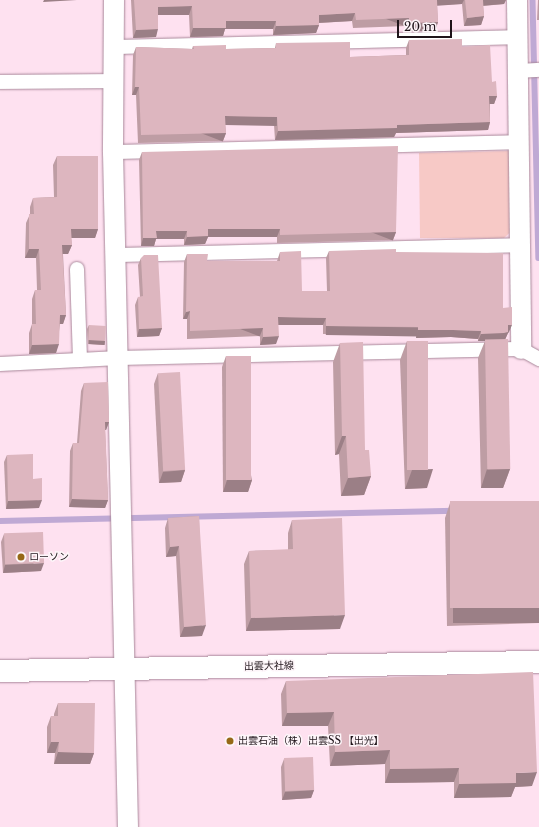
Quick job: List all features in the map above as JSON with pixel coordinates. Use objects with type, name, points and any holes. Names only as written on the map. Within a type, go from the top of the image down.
[{"type":"main road","name":"出雲大社線","points":[[0,671],[539,662]]},
{"type":"street","points":[[114,0],[113,152],[119,358],[128,827]]},
{"type":"street","points":[[517,0],[521,349]]},
{"type":"street","points":[[113,47],[517,37]]},
{"type":"street","points":[[517,71],[539,70]]},
{"type":"street","points":[[0,82],[113,81]]},
{"type":"street","points":[[113,152],[519,142]]},
{"type":"street","points":[[116,255],[521,245]]},
{"type":"street","points":[[77,269],[80,360]]},
{"type":"street","points":[[0,364],[119,358],[521,349],[539,359]]},
{"type":"shaded area","points":[[510,151],[514,229],[504,238],[420,238],[419,153]]},
{"type":"building","points":[[134,0],[437,0],[438,22],[409,23],[409,18],[356,20],[355,13],[319,15],[319,25],[276,26],[276,21],[226,21],[226,28],[193,28],[192,6],[158,7],[158,29],[136,30]]},
{"type":"building","points":[[465,0],[483,0],[484,16],[467,18]]},
{"type":"building","points":[[462,39],[462,47],[490,45],[492,82],[496,81],[497,96],[489,96],[490,122],[397,125],[397,128],[278,131],[277,117],[225,116],[226,133],[141,135],[139,87],[135,87],[136,47],[194,49],[193,46],[226,45],[226,49],[276,48],[276,43],[350,42],[350,57],[409,55],[409,40]]},
{"type":"building","points":[[398,146],[396,232],[280,235],[280,229],[208,229],[208,236],[187,237],[187,231],[156,231],[157,238],[143,238],[142,152]]},
{"type":"building","points":[[57,156],[98,156],[98,229],[71,229],[72,245],[62,245],[66,315],[60,315],[59,344],[32,345],[32,324],[36,324],[35,290],[41,290],[39,249],[29,249],[29,214],[34,214],[33,198],[57,197]]},
{"type":"building","points":[[396,249],[396,252],[503,253],[503,308],[512,307],[512,325],[508,325],[508,332],[481,334],[481,331],[418,330],[418,327],[326,326],[326,318],[278,317],[279,336],[263,337],[263,328],[190,331],[190,311],[186,312],[187,254],[208,254],[207,261],[280,261],[280,252],[301,251],[302,291],[330,291],[329,251]]},
{"type":"building","points":[[144,255],[158,255],[162,328],[139,329],[138,297],[143,296],[141,258]]},
{"type":"building","points":[[89,325],[106,326],[105,341],[88,340]]},
{"type":"building","points":[[485,339],[508,339],[510,469],[487,469]]},
{"type":"building","points":[[407,341],[428,341],[428,470],[407,470]]},
{"type":"building","points":[[363,342],[365,450],[369,450],[371,476],[348,478],[346,436],[342,436],[340,343]]},
{"type":"building","points":[[226,356],[251,356],[251,480],[226,480]]},
{"type":"building","points":[[180,372],[185,470],[163,471],[158,373]]},
{"type":"building","points":[[108,382],[109,422],[105,422],[108,500],[72,499],[73,443],[79,443],[84,383]]},
{"type":"building","points":[[33,454],[33,479],[42,478],[42,500],[8,501],[7,455]]},
{"type":"building","points":[[450,501],[539,501],[539,608],[450,608]]},
{"type":"building","points":[[199,516],[206,625],[184,627],[179,546],[170,547],[168,518]]},
{"type":"building","points":[[342,518],[345,615],[251,618],[249,551],[293,549],[292,520]]},
{"type":"building","name":"ローソン","points":[[43,532],[44,563],[5,564],[4,533]]},
{"type":"building","points":[[533,672],[537,772],[516,773],[516,783],[459,784],[459,768],[390,769],[390,750],[335,752],[334,712],[287,713],[286,681]]},
{"type":"building","points":[[58,703],[95,703],[94,753],[58,752],[59,742],[51,742],[51,716],[58,716]]},
{"type":"building","points":[[313,757],[314,790],[285,791],[284,758]]},
{"type":"waterway","points":[[533,0],[539,258]]},
{"type":"waterway","points":[[0,521],[455,511]]},
{"type":"place","name":"ローソン","points":[[21,557]]},
{"type":"place","name":"出雲石油（株）出雲SS 【出光】","points":[[230,741]]}]
